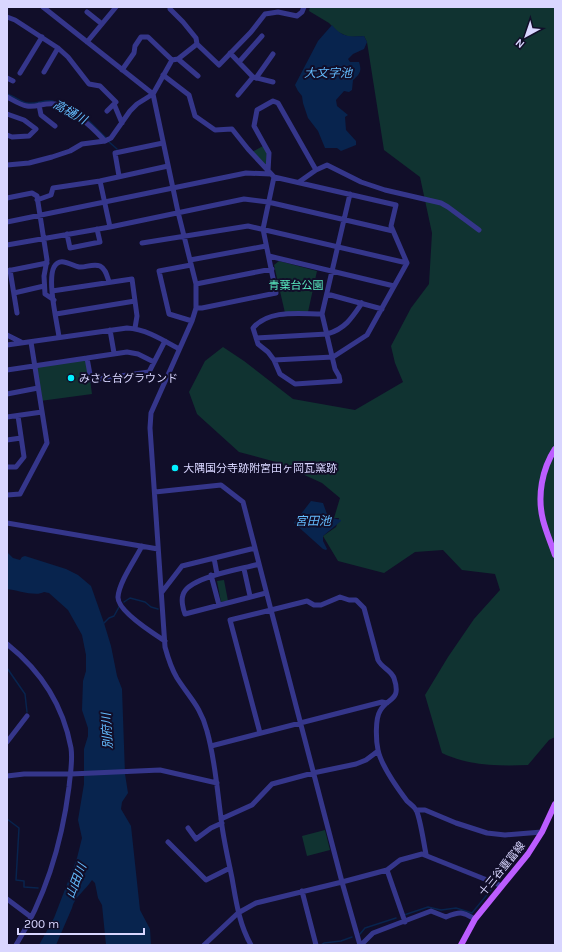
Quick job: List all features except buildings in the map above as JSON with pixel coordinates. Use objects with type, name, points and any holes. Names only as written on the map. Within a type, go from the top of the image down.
[{"type":"main road","points":[[555,449],[543,473],[541,498],[542,518],[555,555]]},
{"type":"main road","name":"十三谷重富線","points":[[462,945],[475,919],[528,854],[542,832],[555,804]]},
{"type":"street","points":[[43,7],[153,94],[183,237],[196,284],[196,308],[192,321],[151,413],[150,428],[165,641],[172,667],[178,679],[195,702],[202,715],[211,746],[221,821],[238,913],[244,934],[251,945]]},
{"type":"street","points":[[87,42],[116,7]]},
{"type":"street","points":[[169,8],[196,38],[197,44],[219,64],[266,14],[277,10],[296,16],[302,12],[304,7]]},
{"type":"street","points":[[87,12],[102,24]]},
{"type":"street","points":[[7,17],[15,20],[58,48],[89,84],[100,86],[116,102],[114,104],[122,123]]},
{"type":"street","points":[[239,62],[262,36]]},
{"type":"street","points":[[20,73],[42,37]]},
{"type":"street","points":[[122,70],[134,53],[135,46],[141,37],[148,37],[198,76]]},
{"type":"street","points":[[7,165],[29,163],[64,153],[88,142],[104,141],[111,138],[137,104],[153,94],[163,75],[175,59],[197,44]]},
{"type":"street","points":[[44,72],[58,48]]},
{"type":"street","points":[[230,53],[255,77],[273,82]]},
{"type":"street","points":[[238,95],[255,77],[273,54]]},
{"type":"street","points":[[163,75],[189,95],[195,116],[215,130],[232,129],[271,174]]},
{"type":"street","points":[[7,78],[13,81]]},
{"type":"street","points":[[7,97],[26,106],[48,103],[64,108],[86,122],[104,141]]},
{"type":"street","points":[[196,308],[276,293],[263,229],[271,174],[269,153],[254,126],[257,110],[273,101],[278,103],[316,170]]},
{"type":"street","points":[[107,111],[114,104]]},
{"type":"street","points":[[39,105],[41,115],[55,126]]},
{"type":"street","points":[[7,114],[24,120],[36,129],[30,136],[7,135]]},
{"type":"street","points":[[119,176],[115,154],[163,143]]},
{"type":"street","points":[[300,182],[316,170],[327,165],[344,175],[379,188],[441,203],[479,230]]},
{"type":"street","points":[[37,200],[51,195],[53,188],[168,166]]},
{"type":"street","points":[[7,222],[246,173],[271,174],[396,205],[391,226],[407,263]]},
{"type":"street","points":[[100,180],[110,227]]},
{"type":"street","points":[[7,198],[32,193],[37,196],[47,263],[44,276],[45,294],[54,300]]},
{"type":"street","points":[[322,314],[276,315],[257,323],[253,328],[258,344],[268,352],[274,360],[280,374],[295,384],[340,381],[335,369],[322,314],[350,194]]},
{"type":"street","points":[[7,246],[244,200],[268,202],[392,231]]},
{"type":"street","points":[[142,243],[248,226],[407,263]]},
{"type":"street","points":[[67,234],[70,248],[100,242],[97,229]]},
{"type":"street","points":[[192,321],[169,314],[159,271],[266,246]]},
{"type":"street","points":[[269,256],[394,286]]},
{"type":"street","points":[[59,337],[52,291],[52,272],[58,263],[63,261],[79,267],[100,266],[106,272],[109,282]]},
{"type":"street","points":[[17,313],[8,270],[47,263]]},
{"type":"street","points":[[274,360],[332,357],[367,335],[407,263]]},
{"type":"street","points":[[196,284],[272,269]]},
{"type":"street","points":[[52,291],[132,279],[138,316],[135,328]]},
{"type":"street","points":[[14,293],[44,286]]},
{"type":"street","points":[[327,294],[382,309]]},
{"type":"street","points":[[56,314],[135,301]]},
{"type":"street","points":[[256,338],[327,334],[340,329],[348,323],[362,303]]},
{"type":"street","points":[[7,345],[110,330],[135,328],[145,331],[179,349]]},
{"type":"street","points":[[110,330],[114,353]]},
{"type":"street","points":[[7,335],[22,343]]},
{"type":"street","points":[[87,358],[91,380],[149,372],[165,341]]},
{"type":"street","points":[[7,495],[20,494],[45,447],[47,440],[31,342]]},
{"type":"street","points":[[7,370],[127,352],[138,354],[154,362]]},
{"type":"street","points":[[7,394],[38,388]]},
{"type":"street","points":[[7,417],[42,412]]},
{"type":"street","points":[[7,467],[16,467],[24,457],[18,416]]},
{"type":"street","points":[[7,440],[21,438]]},
{"type":"street","points":[[155,492],[221,485],[243,502],[342,882],[361,945],[373,933],[431,911],[446,917],[455,913],[463,912],[475,919]]},
{"type":"street","points":[[7,523],[158,549]]},
{"type":"street","points":[[142,546],[122,584],[118,596],[118,602],[128,614],[165,641]]},
{"type":"street","points":[[162,592],[182,566],[255,548]]},
{"type":"street","points":[[214,558],[214,575],[219,605]]},
{"type":"street","points":[[259,564],[244,569],[214,575],[187,587],[182,595],[184,614],[266,593]]},
{"type":"street","points":[[244,569],[250,596]]},
{"type":"street","points":[[260,733],[230,620],[307,601],[318,606],[340,597],[349,600],[356,600],[364,608],[380,663],[392,674],[396,691],[393,699],[382,708],[378,717],[378,750],[385,767],[407,801],[416,810],[426,854]]},
{"type":"street","points":[[7,644],[23,657],[45,682],[60,711],[71,749],[71,774],[66,809],[58,842],[44,889],[16,945]]},
{"type":"street","points":[[211,746],[382,702],[387,704]]},
{"type":"street","points":[[7,742],[27,716]]},
{"type":"street","points":[[188,828],[196,839],[221,821],[252,805],[272,784],[313,773],[356,764],[366,760],[378,750]]},
{"type":"street","points":[[7,776],[24,774],[71,774],[160,770],[217,784]]},
{"type":"street","points":[[416,810],[425,810],[487,834],[496,835],[542,832]]},
{"type":"street","points":[[168,842],[206,880],[230,868]]},
{"type":"street","points":[[208,944],[238,913],[256,903],[387,870],[400,860],[422,854],[426,854],[502,886]]},
{"type":"street","points":[[387,870],[405,922]]},
{"type":"street","points":[[302,891],[316,945]]},
{"type":"street","points":[[7,899],[31,917]]},
{"type":"green space","points":[[310,7],[555,7],[555,737],[549,740],[528,765],[473,763],[442,753],[425,695],[448,657],[474,619],[500,590],[495,574],[462,570],[443,550],[415,552],[384,573],[338,561],[323,536],[336,527],[339,518],[334,518],[340,498],[322,483],[276,462],[239,452],[197,414],[189,392],[205,361],[223,347],[244,361],[293,399],[355,410],[403,382],[395,363],[391,346],[411,308],[429,284],[432,233],[420,177],[384,150],[367,42],[364,36],[349,37],[338,32],[329,23],[309,11]]},
{"type":"green space","points":[[263,146],[267,153],[266,165],[252,152]]},
{"type":"green space","name":"青葉台公園","points":[[279,261],[317,271],[308,312],[285,313],[274,265]]},
{"type":"green space","name":"みさと台グラウンド","points":[[87,358],[92,394],[40,401],[35,365]]},
{"type":"green space","points":[[224,580],[228,601],[221,602],[217,581]]},
{"type":"green space","points":[[325,830],[330,850],[307,856],[302,836]]},
{"type":"water","name":"大文字池","points":[[332,25],[342,34],[364,36],[367,42],[364,49],[353,54],[348,59],[350,62],[359,62],[360,68],[359,74],[353,80],[352,90],[349,92],[344,91],[336,100],[337,106],[348,115],[345,117],[346,130],[356,141],[356,145],[341,151],[337,148],[325,148],[318,131],[308,118],[302,96],[295,85],[318,41]]},
{"type":"water","name":"宮田池","points":[[311,501],[323,503],[328,517],[341,520],[323,536],[326,550],[294,523]]},
{"type":"water","points":[[7,552],[13,558],[20,560],[25,556],[66,569],[78,575],[91,586],[111,646],[117,676],[122,689],[125,774],[128,793],[122,802],[121,809],[131,826],[140,910],[150,929],[151,945],[106,945],[102,905],[98,898],[95,883],[92,880],[75,900],[56,945],[39,945],[54,918],[77,858],[82,838],[78,820],[84,784],[84,749],[88,736],[88,728],[82,710],[86,655],[82,635],[68,610],[49,593],[44,592],[31,594],[7,589]]},
{"type":"waterway","name":"高樋川","points":[[7,94],[27,103],[53,101]]},
{"type":"waterway","name":"高樋川","points":[[81,115],[106,138]]},
{"type":"waterway","points":[[108,141],[117,149]]},
{"type":"waterway","points":[[124,602],[130,598],[145,602],[151,607],[158,609]]},
{"type":"waterway","points":[[104,623],[109,618],[114,616],[119,607]]},
{"type":"waterway","points":[[7,668],[25,694],[27,712]]},
{"type":"waterway","points":[[7,819],[19,828],[16,880],[24,881],[24,887],[38,888]]},
{"type":"waterway","points":[[404,915],[428,907],[441,910],[456,908],[472,913],[495,885]]},
{"type":"waterway","points":[[360,934],[365,928],[396,918]]},
{"type":"waterway","points":[[321,945],[352,937]]},
{"type":"place","name":"みさと台グラウンド","points":[[71,378]]},
{"type":"place","name":"大隅国分寺跡附宮田ヶ岡瓦窯跡","points":[[175,468]]},
{"type":"water label","name":"別府川","points":[[107,731]]},
{"type":"water label","name":"山田川","points":[[76,881]]}]
